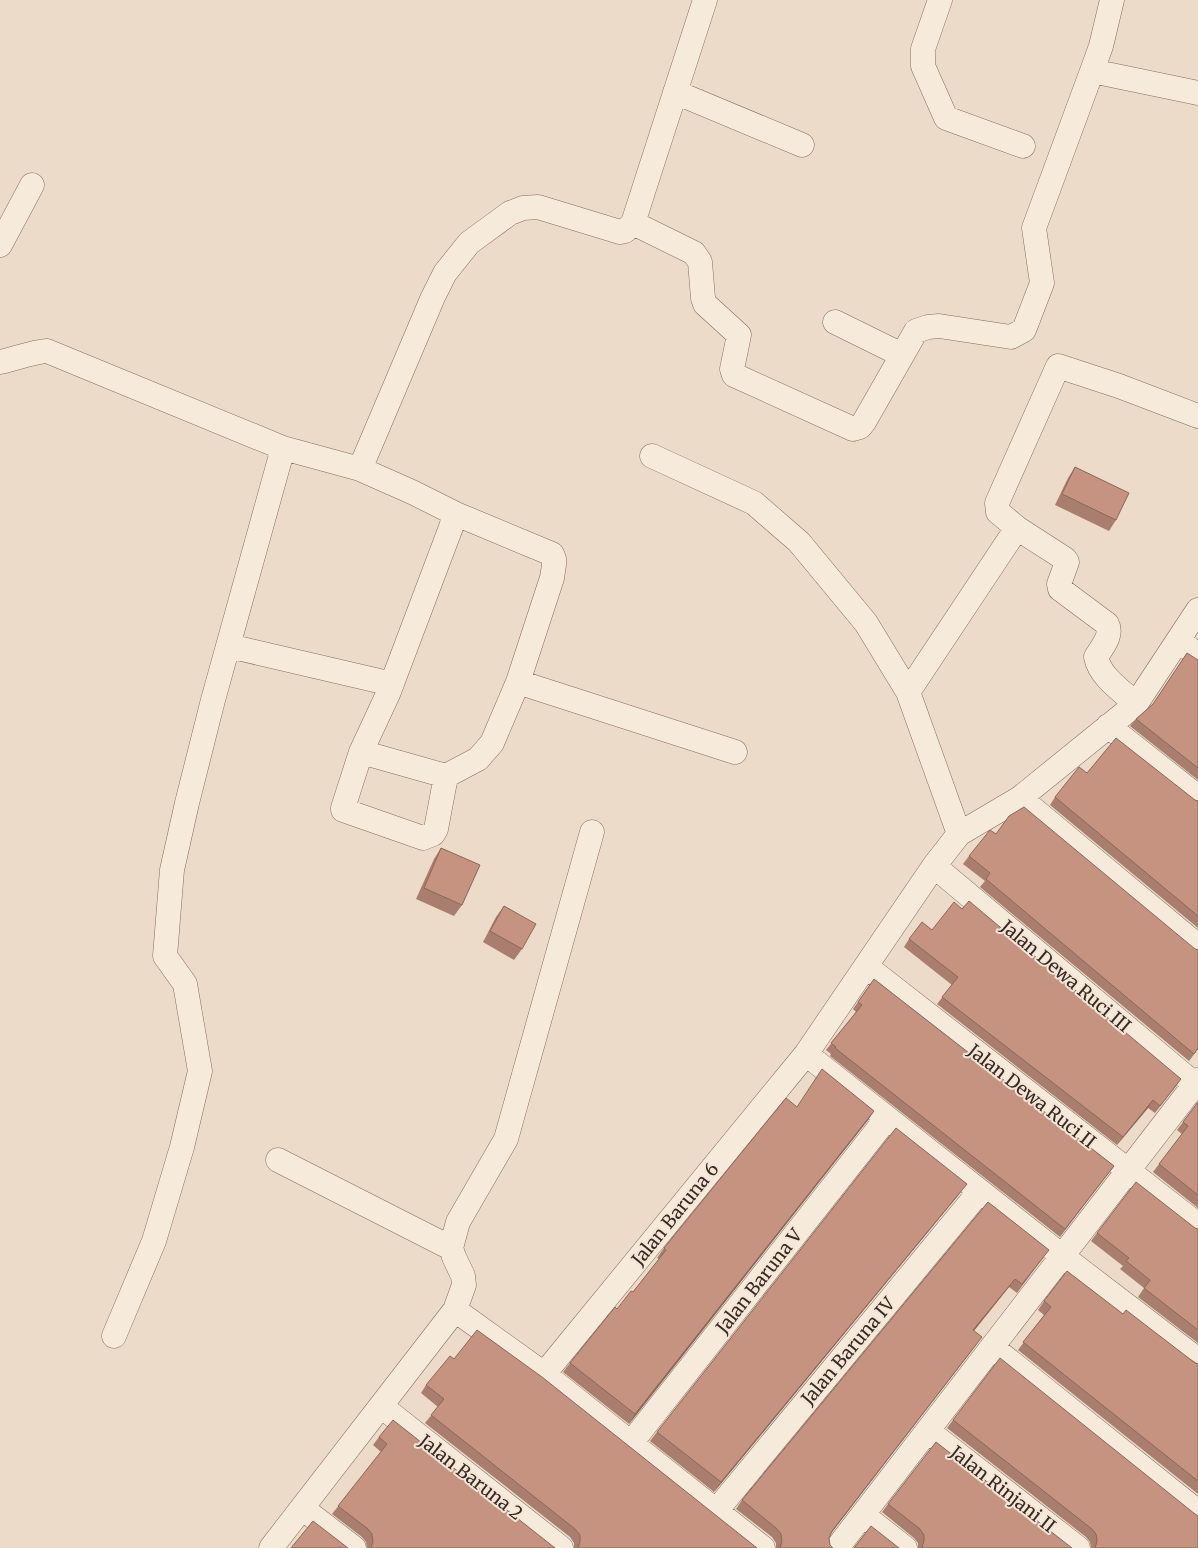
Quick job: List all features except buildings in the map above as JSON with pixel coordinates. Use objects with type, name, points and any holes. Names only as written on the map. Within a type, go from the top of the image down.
[{"type":"street","points":[[360,469],[433,297],[445,273],[469,244],[510,213],[523,208],[538,207],[620,232],[625,231],[634,223],[705,0]]},
{"type":"street","points":[[940,0],[923,48],[923,66],[946,118],[1023,146]]},
{"type":"street","points":[[634,223],[694,253],[697,257],[700,262],[705,304],[739,335],[732,369],[734,375],[853,429],[860,427],[916,331],[939,326],[1011,337],[1024,330],[1042,283],[1034,228],[1092,71],[1112,0]]},
{"type":"street","points":[[1092,71],[1198,93]]},
{"type":"street","points":[[675,92],[802,145]]},
{"type":"street","points":[[0,245],[32,185]]},
{"type":"street","points":[[835,322],[902,355]]},
{"type":"street","points":[[0,362],[17,359],[36,352],[47,351],[283,448],[360,469],[456,514],[552,554],[554,559],[552,578],[518,682],[492,743],[478,759],[446,776],[361,752]]},
{"type":"street","points":[[1136,704],[1102,672],[1098,664],[1096,657],[1109,634],[1107,624],[1060,589],[1059,584],[1067,562],[1065,559],[1017,528],[998,512],[997,503],[1058,366],[1119,386],[1198,416]]},
{"type":"street","points":[[114,1336],[154,1241],[182,1147],[200,1071],[185,984],[165,956],[172,870],[192,784],[283,448]]},
{"type":"street","points":[[652,456],[754,503],[799,542],[866,623],[908,692],[959,834],[1020,798],[1136,704],[1198,610]]},
{"type":"street","points":[[446,776],[436,829],[433,834],[423,838],[343,810],[342,806],[361,752],[392,684],[456,514]]},
{"type":"street","points":[[908,692],[1017,528]]},
{"type":"street","points":[[1179,640],[1198,656]]},
{"type":"street","points":[[229,646],[392,684]]},
{"type":"street","points":[[518,682],[734,752]]},
{"type":"street","points":[[1108,726],[1198,797]]},
{"type":"street","points":[[1020,798],[1198,946]]},
{"type":"street","points":[[271,1548],[455,1310],[464,1281],[451,1248],[458,1222],[506,1139],[592,832]]},
{"type":"street","name":"Jalan Baruna 6","points":[[544,1374],[806,1054],[934,866],[959,834]]},
{"type":"street","name":"Jalan Dewa Ruci III","points":[[934,866],[1197,1083]]},
{"type":"street","name":"Jalan Dewa Ruci II","points":[[867,967],[1198,1224]]},
{"type":"street","points":[[806,1054],[1062,1256],[1198,1360]]},
{"type":"street","points":[[837,1548],[1197,1083]]},
{"type":"street","name":"Jalan Baruna V","points":[[631,1443],[887,1118]]},
{"type":"street","points":[[278,1160],[451,1248]]},
{"type":"street","name":"Jalan Baruna IV","points":[[716,1511],[980,1191]]},
{"type":"street","points":[[455,1310],[544,1374],[763,1548]]},
{"type":"street","points":[[992,1347],[1198,1512]]},
{"type":"street","name":"Jalan Baruna 2","points":[[381,1406],[561,1548]]},
{"type":"street","name":"Jalan Rinjani II","points":[[928,1431],[1078,1548]]},
{"type":"street","points":[[302,1508],[354,1548]]},
{"type":"street","points":[[863,1515],[905,1548]]}]
